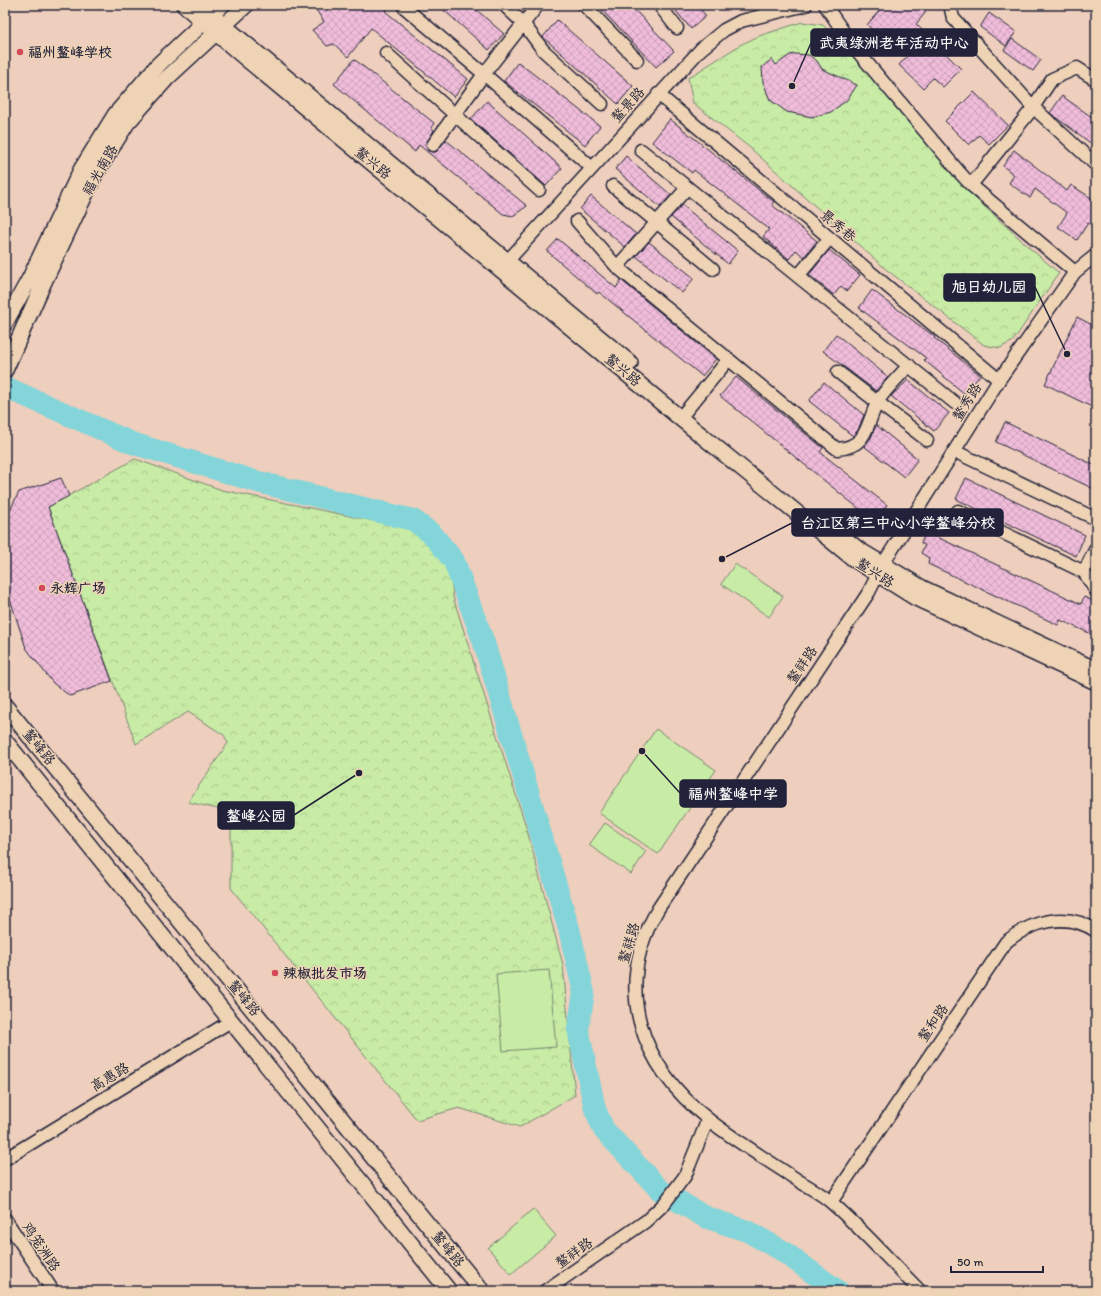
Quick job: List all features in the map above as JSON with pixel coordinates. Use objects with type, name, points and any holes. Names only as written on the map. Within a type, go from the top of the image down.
[{"type":"main road","name":"鳌兴路","points":[[184,5],[212,14]]},
{"type":"main road","name":"鳌兴路","points":[[199,5],[212,14],[220,29],[504,264],[855,560],[880,569],[922,588],[1096,670]]},
{"type":"main road","name":"福光南路","points":[[6,368],[43,284],[94,176],[123,130],[167,78],[246,5]]},
{"type":"main road","name":"福光南路","points":[[5,323],[30,278],[81,170],[115,115],[159,64],[212,14]]},
{"type":"main road","name":"鳌兴路","points":[[880,569],[914,597],[1096,682]]},
{"type":"main road","name":"鳌峰路","points":[[5,706],[482,1291]]},
{"type":"main road","name":"鳌峰路","points":[[5,741],[449,1291]]},
{"type":"street","points":[[504,5],[523,23],[542,50],[602,104]]},
{"type":"street","points":[[433,145],[484,74],[538,5]]},
{"type":"street","points":[[584,5],[637,60]]},
{"type":"street","points":[[659,5],[677,28]]},
{"type":"street","name":"鳌景路","points":[[504,264],[591,167],[701,49],[733,24],[750,18],[806,5]]},
{"type":"street","points":[[825,5],[853,46],[971,185],[1075,272]]},
{"type":"street","points":[[950,5],[953,18],[1033,107],[1096,165]]},
{"type":"street","points":[[404,7],[591,167]]},
{"type":"street","points":[[386,53],[539,190]]},
{"type":"street","points":[[971,185],[1033,107],[1052,79],[1077,68],[1096,80]]},
{"type":"street","name":"景秀巷","points":[[658,94],[999,380]]},
{"type":"street","points":[[640,150],[955,403]]},
{"type":"street","points":[[613,186],[712,269]]},
{"type":"street","points":[[617,267],[687,188]]},
{"type":"street","points":[[577,221],[617,267],[837,449],[852,446],[862,436],[870,425],[877,403],[909,365]]},
{"type":"street","points":[[798,276],[830,239]]},
{"type":"street","name":"鳌秀路","points":[[880,569],[999,380],[1075,272],[1093,261]]},
{"type":"street","points":[[683,414],[728,360]]},
{"type":"street","points":[[838,372],[927,440]]},
{"type":"street","points":[[954,451],[1096,518]]},
{"type":"street","points":[[958,511],[1084,572],[1096,591]]},
{"type":"street","points":[[1084,572],[1096,548]]},
{"type":"street","name":"鳌祥路","points":[[545,1291],[646,1221],[664,1204],[680,1185],[690,1167],[708,1119],[690,1103],[663,1070],[643,1034],[637,1010],[635,987],[636,964],[642,942],[658,909],[869,592],[880,569]]},
{"type":"street","name":"鳌和路","points":[[831,1202],[1006,942],[1022,930],[1044,922],[1056,920],[1080,923],[1096,931]]},
{"type":"street","name":"高惠路","points":[[5,1159],[230,1021]]},
{"type":"street","points":[[708,1119],[831,1202],[920,1291]]},
{"type":"street","name":"鸡笼洲路","points":[[5,1219],[53,1291]]},
{"type":"green space","points":[[802,22],[823,25],[854,56],[974,197],[1059,273],[1013,341],[1000,348],[984,345],[887,270],[749,147],[693,103],[688,78],[740,45],[759,36]]},
{"type":"green space","points":[[135,459],[222,490],[408,528],[427,541],[440,556],[449,575],[453,597],[527,830],[563,965],[575,1095],[520,1127],[459,1108],[417,1120],[231,888],[231,812],[188,802],[228,743],[224,735],[188,712],[136,744],[48,507]]},
{"type":"green space","points":[[735,564],[783,596],[769,617],[721,584]]},
{"type":"green space","points":[[656,729],[716,770],[658,854],[599,813]]},
{"type":"green space","points":[[605,823],[646,851],[631,874],[589,845]]},
{"type":"green space","points":[[549,970],[556,1047],[503,1051],[496,974]]},
{"type":"green space","points":[[533,1209],[556,1236],[511,1274],[488,1248]]},
{"type":"building","points":[[313,5],[390,5],[385,11],[468,79],[454,97],[371,28],[348,57],[334,44],[327,46],[312,30],[324,22]]},
{"type":"building","points":[[438,5],[471,5],[504,34],[489,50]]},
{"type":"building","points":[[597,5],[630,5],[674,51],[656,67]]},
{"type":"building","points":[[671,5],[697,5],[706,16],[691,29]]},
{"type":"building","points":[[884,5],[917,5],[926,12],[916,24],[961,69],[943,87],[933,78],[923,88],[899,65],[914,49],[895,33],[887,42],[867,25]]},
{"type":"building","points":[[989,13],[1016,32],[1006,46],[980,27]]},
{"type":"building","points":[[557,20],[633,86],[618,104],[543,37]]},
{"type":"building","points":[[1012,39],[1041,60],[1033,71],[1004,50]]},
{"type":"building","points":[[790,55],[809,55],[817,61],[822,69],[857,85],[847,100],[831,112],[812,117],[787,112],[770,100],[763,82],[762,67],[772,59],[776,65]]},
{"type":"building","points":[[354,59],[434,123],[431,128],[434,130],[426,144],[428,151],[436,152],[446,140],[527,206],[513,216],[503,214],[419,145],[415,152],[334,84]]},
{"type":"building","points":[[518,62],[600,126],[585,145],[504,81]]},
{"type":"building","points":[[974,92],[1008,125],[989,144],[979,135],[969,145],[945,121]]},
{"type":"building","points":[[1062,96],[1096,120],[1096,147],[1050,113]]},
{"type":"building","points":[[487,101],[562,168],[546,186],[471,119]]},
{"type":"building","points":[[670,119],[774,202],[772,205],[817,241],[804,257],[796,250],[789,259],[763,237],[769,229],[694,170],[692,173],[652,142]]},
{"type":"building","points":[[1014,150],[1067,191],[1071,185],[1096,201],[1096,228],[1088,223],[1077,240],[1058,227],[1067,213],[1035,189],[1030,198],[1009,183],[1014,175],[1003,166]]},
{"type":"building","points":[[626,156],[671,195],[660,207],[615,169]]},
{"type":"building","points":[[591,196],[636,234],[625,247],[580,209]]},
{"type":"building","points":[[682,205],[738,251],[728,264],[671,217]]},
{"type":"building","points":[[558,239],[616,288],[621,280],[716,359],[702,376],[599,292],[597,294],[547,251]]},
{"type":"building","points":[[649,242],[694,278],[682,293],[636,256]]},
{"type":"building","points":[[829,250],[860,275],[847,291],[841,286],[834,295],[809,275]]},
{"type":"building","points":[[872,290],[935,337],[934,338],[980,375],[965,394],[924,360],[926,358],[859,308]]},
{"type":"building","points":[[1077,317],[1096,327],[1096,409],[1045,384]]},
{"type":"building","points":[[836,334],[888,377],[876,391],[823,351]]},
{"type":"building","points":[[736,377],[823,448],[820,452],[887,505],[880,514],[868,516],[720,396]]},
{"type":"building","points":[[908,380],[949,413],[934,431],[891,396]]},
{"type":"building","points":[[824,382],[864,415],[858,430],[853,436],[809,401]]},
{"type":"building","points":[[1005,422],[1096,466],[1096,490],[996,442]]},
{"type":"building","points":[[876,425],[918,459],[904,477],[864,446],[871,438]]},
{"type":"building","name":"永辉广场","points":[[61,478],[69,496],[48,507],[112,681],[70,696],[53,683],[26,648],[5,584],[5,520],[19,492]]},
{"type":"building","points":[[966,478],[1085,535],[1076,556],[956,499]]},
{"type":"building","points":[[926,532],[1081,604],[1084,597],[1096,602],[1096,636],[1060,620],[1058,625],[928,564],[929,558],[921,553],[925,545],[921,543]]},
{"type":"waterway","points":[[5,387],[132,443],[258,482],[413,520],[432,534],[454,561],[484,643],[569,929],[584,993],[578,1029],[595,1109],[604,1130],[660,1190],[705,1217],[747,1231],[781,1250],[838,1291]]},
{"type":"place","name":"福州鳌峰学校","points":[[20,52]]},
{"type":"place","name":"武夷绿洲老年活动中心","points":[[792,86]]},
{"type":"place","name":"旭日幼儿园","points":[[1067,354]]},
{"type":"place","name":"台江区第三中心小学鳌峰分校","points":[[722,559]]},
{"type":"place","name":"永辉广场","points":[[42,588]]},
{"type":"place","name":"福州鳌峰中学","points":[[642,751]]},
{"type":"place","name":"鳌峰公园","points":[[359,773]]},
{"type":"place","name":"辣椒批发市场","points":[[275,973]]}]
